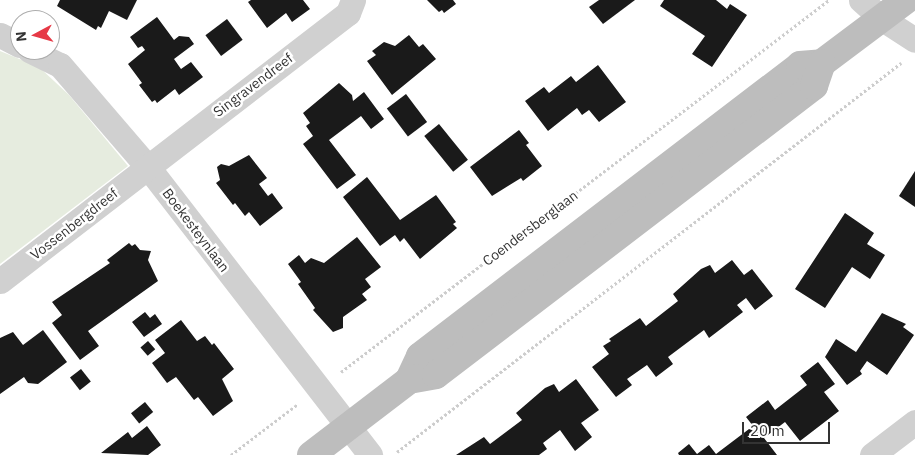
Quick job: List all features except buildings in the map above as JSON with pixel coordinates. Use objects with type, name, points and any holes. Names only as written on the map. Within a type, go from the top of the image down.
[{"type":"street","name":"Singravendreef","points":[[147,166],[348,13],[353,0]]},
{"type":"street","points":[[312,455],[409,380],[420,356],[800,65],[822,63],[871,9],[906,0]]},
{"type":"street","points":[[871,9],[911,49]]},
{"type":"street","name":"Boekesteynlaan","points":[[50,60],[60,65],[147,166],[370,455]]},
{"type":"street","name":"Vossenbergdreef","points":[[0,281],[147,166]]},
{"type":"street","points":[[872,455],[915,422]]},
{"type":"path","name":"Coendersberglaan","points":[[231,455],[829,0]]},
{"type":"path","points":[[393,455],[911,49]]},
{"type":"shaded area","points":[[0,51],[10,55],[10,60],[22,60],[39,67],[69,95],[128,166],[0,264]]}]
